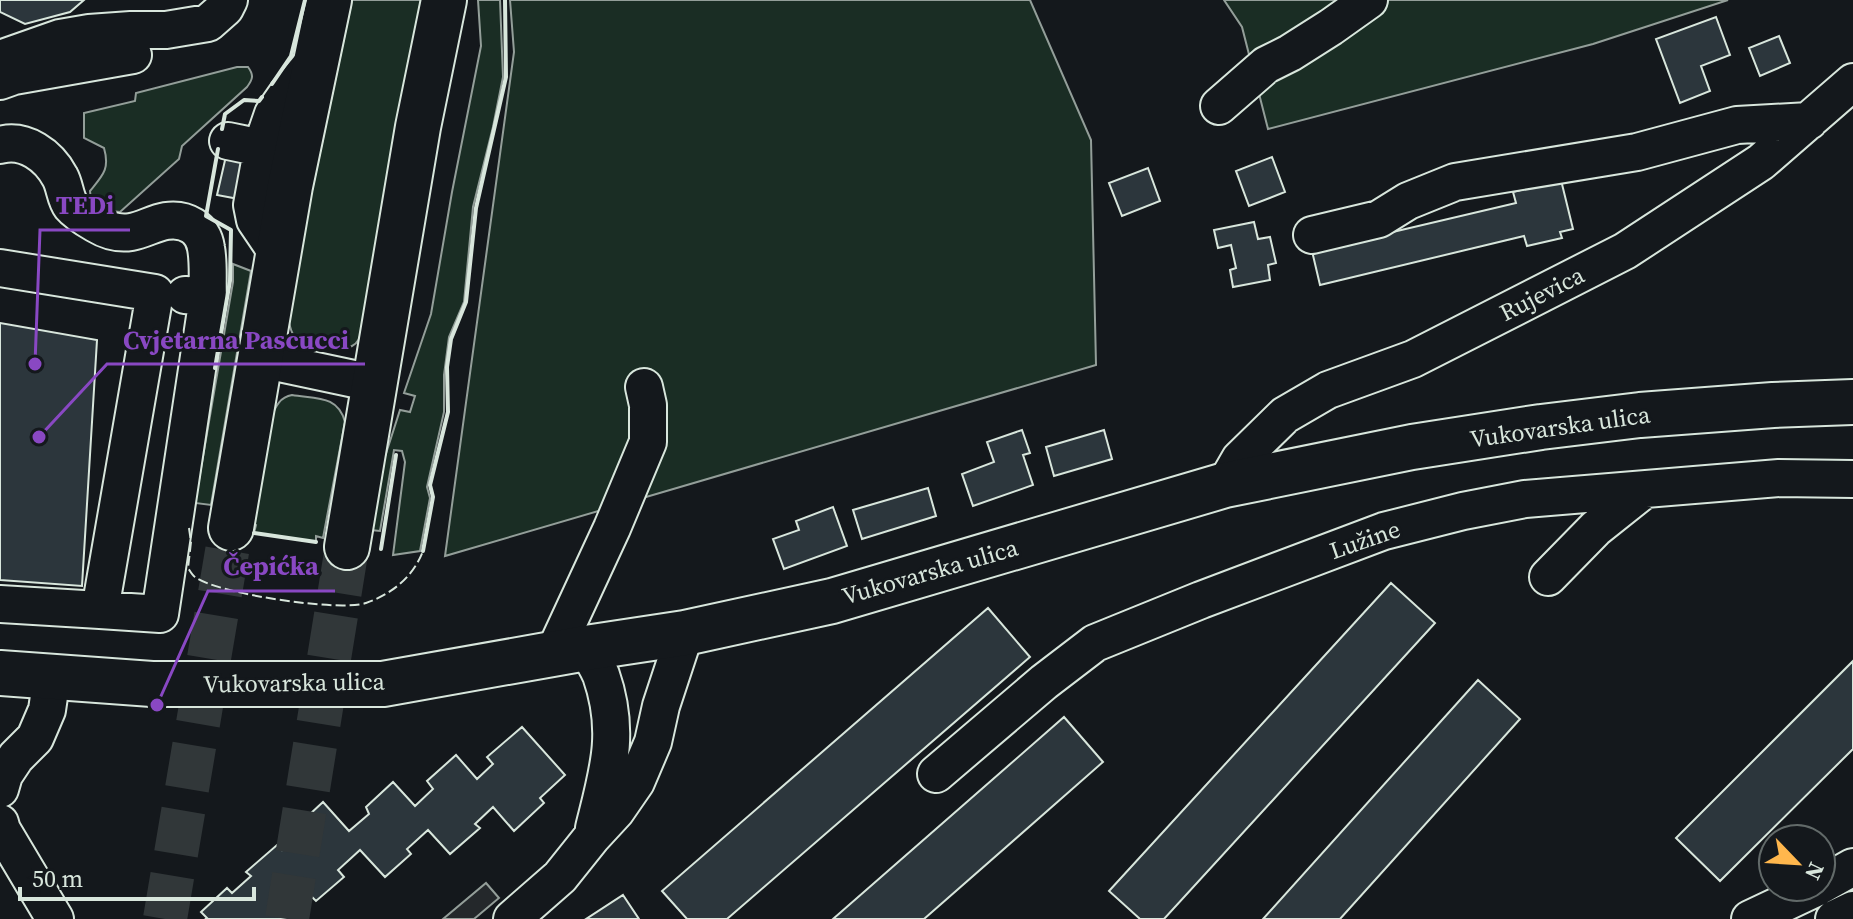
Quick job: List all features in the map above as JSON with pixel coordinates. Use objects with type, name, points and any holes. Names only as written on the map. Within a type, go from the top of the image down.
[{"type":"main road","points":[[231,528],[278,254],[329,0]]},
{"type":"main road","points":[[347,547],[418,127],[444,0]]},
{"type":"main road","name":"Vukovarska ulica","points":[[0,673],[152,684],[383,684],[685,633],[832,601],[1225,485],[1412,447],[1640,415],[1853,402]]},
{"type":"street","points":[[0,59],[60,38],[89,33],[166,30],[208,23],[225,8],[229,0]]},
{"type":"street","points":[[1219,106],[1266,65],[1331,27],[1369,0]]},
{"type":"street","points":[[0,81],[133,55]]},
{"type":"street","points":[[278,254],[255,220],[252,205],[262,148],[273,114],[315,60]]},
{"type":"street","name":"Rujevica","points":[[1225,485],[1240,459],[1285,415],[1328,390],[1413,359],[1625,251],[1761,162],[1853,82]]},
{"type":"street","points":[[1312,235],[1379,219],[1408,201],[1455,182],[1637,152],[1737,125],[1809,121]]},
{"type":"street","points":[[228,141],[262,148]]},
{"type":"street","points":[[0,145],[20,145],[40,153],[61,178],[71,206],[97,225],[117,232],[133,232],[165,221],[183,221],[198,229],[206,246],[208,297],[160,614],[0,604]]},
{"type":"street","points":[[0,268],[155,293],[208,297]]},
{"type":"street","points":[[100,610],[155,293]]},
{"type":"street","points":[[260,359],[373,383]]},
{"type":"street","points":[[592,837],[611,759],[612,728],[600,674],[570,650],[612,528],[648,442],[648,405],[644,387]]},
{"type":"street","name":"Lužine","points":[[936,774],[1095,643],[1384,531],[1525,499],[1779,478],[1853,479]]},
{"type":"street","points":[[1548,577],[1596,528],[1645,489]]},
{"type":"street","points":[[512,919],[560,877],[616,811],[636,782],[653,742],[661,706],[685,633]]},
{"type":"street","points":[[0,789],[4,775],[16,757],[35,738],[47,710],[52,676]]},
{"type":"street","points":[[0,823],[55,919]]},
{"type":"street","points":[[1750,919],[1783,903]]},
{"type":"street","points":[[1834,919],[1853,910]]},
{"type":"green space","points":[[352,0],[421,0],[362,329],[354,345],[334,347],[299,340],[293,335],[289,323],[310,200]]},
{"type":"green space","points":[[478,0],[500,0],[503,77],[473,207],[464,302],[449,337],[444,375],[444,412],[427,487],[430,498],[420,551],[393,555],[405,462],[402,451],[394,450],[380,531],[371,530],[381,469],[400,410],[410,412],[415,396],[404,393],[431,314],[481,46]]},
{"type":"green space","points":[[510,0],[1030,0],[1091,140],[1096,365],[445,556],[514,52]]},
{"type":"green space","points":[[1224,0],[1728,0],[1593,44],[1268,129],[1242,27]]},
{"type":"green space","points":[[237,67],[248,67],[252,75],[249,84],[182,146],[179,159],[120,212],[103,210],[91,200],[90,191],[102,176],[106,161],[104,148],[84,138],[84,113],[135,101],[136,93]]},
{"type":"green space","points":[[233,264],[251,271],[211,505],[195,503],[233,282]]},
{"type":"green space","points":[[292,395],[331,403],[342,413],[345,422],[323,538],[316,536],[316,542],[254,533],[256,525],[252,523],[271,417],[281,400]]},
{"type":"shaded area","points":[[486,883],[499,898],[474,919],[443,919]]},
{"type":"building","points":[[0,0],[84,0],[70,12],[25,24],[0,12]]},
{"type":"building","points":[[1716,17],[1730,55],[1701,66],[1710,91],[1680,103],[1656,39]]},
{"type":"building","points":[[1779,36],[1790,63],[1760,76],[1749,48]]},
{"type":"building","points":[[226,156],[252,162],[244,200],[217,195]]},
{"type":"building","points":[[1272,157],[1285,192],[1249,206],[1236,171]]},
{"type":"building","points":[[1148,168],[1160,201],[1122,216],[1109,183]]},
{"type":"building","points":[[1561,180],[1573,229],[1560,232],[1562,238],[1527,246],[1524,236],[1320,285],[1312,251],[1516,203],[1513,192]]},
{"type":"building","points":[[1254,222],[1258,239],[1270,237],[1276,263],[1268,265],[1270,280],[1233,287],[1230,270],[1236,268],[1231,245],[1218,248],[1214,230]]},
{"type":"building","points":[[0,323],[97,340],[82,586],[0,580]]},
{"type":"building","points":[[1022,430],[1030,453],[1023,455],[1033,485],[973,506],[962,474],[994,462],[987,442]]},
{"type":"building","points":[[1104,430],[1112,459],[1054,476],[1046,447]]},
{"type":"building","points":[[928,488],[936,516],[862,539],[853,510]]},
{"type":"building","points":[[833,507],[847,546],[784,569],[773,539],[799,530],[796,521]]},
{"type":"building","points":[[1391,583],[1435,623],[1164,919],[1140,919],[1109,891]]},
{"type":"building","points":[[988,608],[1030,657],[727,919],[687,919],[662,891]]},
{"type":"building","points":[[1853,661],[1853,749],[1778,823],[1757,823],[1757,844],[1720,881],[1676,838]]},
{"type":"building","points":[[1478,680],[1520,719],[1340,919],[1263,919]]},
{"type":"building","points":[[1064,717],[1103,762],[924,919],[833,919]]},
{"type":"building","points":[[522,727],[565,775],[540,798],[544,803],[514,831],[493,807],[475,824],[480,828],[450,854],[428,830],[407,849],[411,854],[385,877],[360,850],[338,870],[344,877],[316,901],[312,897],[294,914],[297,919],[205,919],[201,912],[227,888],[232,893],[251,876],[246,872],[277,845],[282,850],[300,833],[295,828],[323,802],[349,831],[369,814],[366,807],[393,782],[415,806],[433,789],[427,781],[456,755],[477,779],[493,764],[487,757]]},
{"type":"building","points":[[623,895],[639,919],[586,919]]},
{"type":"tunnel","points":[[165,919],[231,528]]},
{"type":"tunnel","points":[[287,919],[347,547]]},
{"type":"fence","points":[[189,528],[188,568],[195,577],[228,590],[306,603],[352,605],[376,599],[407,577],[423,551]]},
{"type":"wall","points":[[272,84],[291,56],[305,0]]},
{"type":"wall","points":[[423,551],[433,497],[430,485],[448,412],[447,367],[451,339],[466,302],[476,208],[506,77],[505,0]]},
{"type":"wall","points":[[222,129],[225,114],[244,100],[259,101],[262,97]]},
{"type":"wall","points":[[215,368],[230,281],[231,230],[206,216],[218,149]]},
{"type":"wall","points":[[381,549],[396,455]]},
{"type":"wall","points":[[254,533],[316,542]]},
{"type":"place","name":"TEDi","points":[[35,364]]},
{"type":"place","name":"Cvjetarna Pascucci","points":[[39,437]]},
{"type":"place","name":"Čepićka","points":[[157,705]]}]
